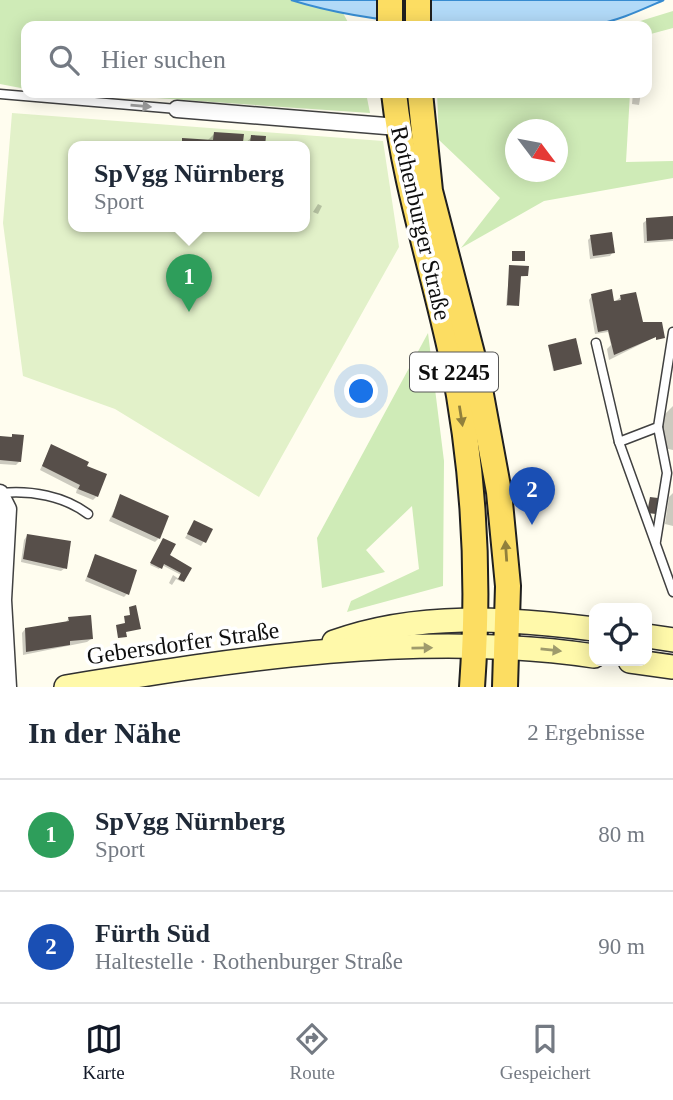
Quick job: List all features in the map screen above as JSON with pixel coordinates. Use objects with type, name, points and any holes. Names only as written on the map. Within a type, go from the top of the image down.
[{"type":"main road","points":[[390,0],[390,21]]},
{"type":"main road","points":[[418,0],[418,21]]},
{"type":"main road","name":"Rothenburger Straße","points":[[395,98],[398,127],[459,399],[472,499],[476,619],[472,687]]},
{"type":"main road","name":"Rothenburger Straße","points":[[421,98],[430,191],[477,373],[495,466],[506,547],[508,619],[505,687]]},
{"type":"main road","name":"Gebersdorfer Straße","points":[[308,652],[341,639],[389,629],[476,619],[508,619],[589,628]]},
{"type":"main road","name":"Gebersdorfer Straße","points":[[66,687],[308,652],[507,648],[589,656]]},
{"type":"main road","points":[[652,664],[673,667]]},
{"type":"street","points":[[177,109],[398,127]]},
{"type":"street","points":[[0,493],[9,509],[2,600],[8,687]]},
{"type":"lane","points":[[0,94],[21,96]]},
{"type":"lane","points":[[47,98],[177,109]]},
{"type":"lane","points":[[655,544],[667,473],[658,427],[669,392],[673,332]]},
{"type":"lane","points":[[596,343],[619,442],[673,593]]},
{"type":"lane","points":[[619,442],[658,427]]},
{"type":"lane","points":[[0,493],[18,491],[70,501],[88,514]]},
{"type":"green space","points":[[0,0],[336,0],[347,21],[21,21],[21,88],[0,84]]},
{"type":"green space","points":[[673,11],[673,28],[652,34],[652,21],[640,21]]},
{"type":"green space","points":[[156,98],[367,98],[370,113]]},
{"type":"green space","points":[[437,98],[630,98],[626,162],[673,161],[673,178],[544,201],[461,248],[500,198],[439,140]]},
{"type":"green space","points":[[12,113],[383,141],[399,247],[259,497],[115,409],[23,376],[3,223]]},
{"type":"green space","points":[[428,333],[444,461],[443,586],[347,612],[351,601],[419,569],[412,506],[366,550],[385,572],[322,588],[317,538]]},
{"type":"water","points":[[291,0],[664,0],[609,21],[400,21],[323,9]]},
{"type":"building","points":[[214,132],[244,134],[243,141],[182,141],[182,138],[213,140]]},
{"type":"building","points":[[251,135],[266,136],[266,141],[250,141]]},
{"type":"building","points":[[673,216],[673,239],[647,241],[646,218]]},
{"type":"building","points":[[612,232],[615,253],[593,256],[590,235]]},
{"type":"building","points":[[512,251],[525,251],[525,261],[512,261]]},
{"type":"building","points":[[509,265],[529,266],[528,276],[521,276],[519,306],[507,305]]},
{"type":"building","points":[[612,289],[614,301],[621,300],[620,295],[636,292],[643,322],[662,322],[665,338],[656,340],[656,337],[614,355],[608,330],[598,332],[591,294]]},
{"type":"building","points":[[576,338],[582,364],[554,371],[548,345]]},
{"type":"building","points":[[12,434],[24,435],[21,462],[0,460],[0,436],[12,437]]},
{"type":"building","points":[[51,444],[89,462],[87,466],[107,474],[98,497],[78,489],[80,485],[42,466]]},
{"type":"building","points":[[120,494],[169,516],[160,539],[112,517]]},
{"type":"building","points":[[650,497],[658,498],[656,514],[647,513]]},
{"type":"building","points":[[194,520],[213,529],[206,543],[187,534]]},
{"type":"building","points":[[27,534],[71,541],[67,569],[23,559]]},
{"type":"building","points":[[163,538],[176,544],[170,555],[192,568],[184,582],[178,579],[181,573],[164,564],[162,569],[150,563]]},
{"type":"building","points":[[95,554],[137,570],[129,595],[87,577]]},
{"type":"building","points":[[136,605],[141,629],[126,632],[127,637],[118,638],[116,625],[125,623],[124,616],[130,615],[129,607]]},
{"type":"building","points":[[91,615],[93,639],[70,641],[70,645],[26,652],[25,628],[69,621],[68,617]]},
{"type":"place","name":"SpVgg Nürnberg","points":[[189,312]]},
{"type":"place","name":"Fürth Süd","points":[[532,525]]}]
